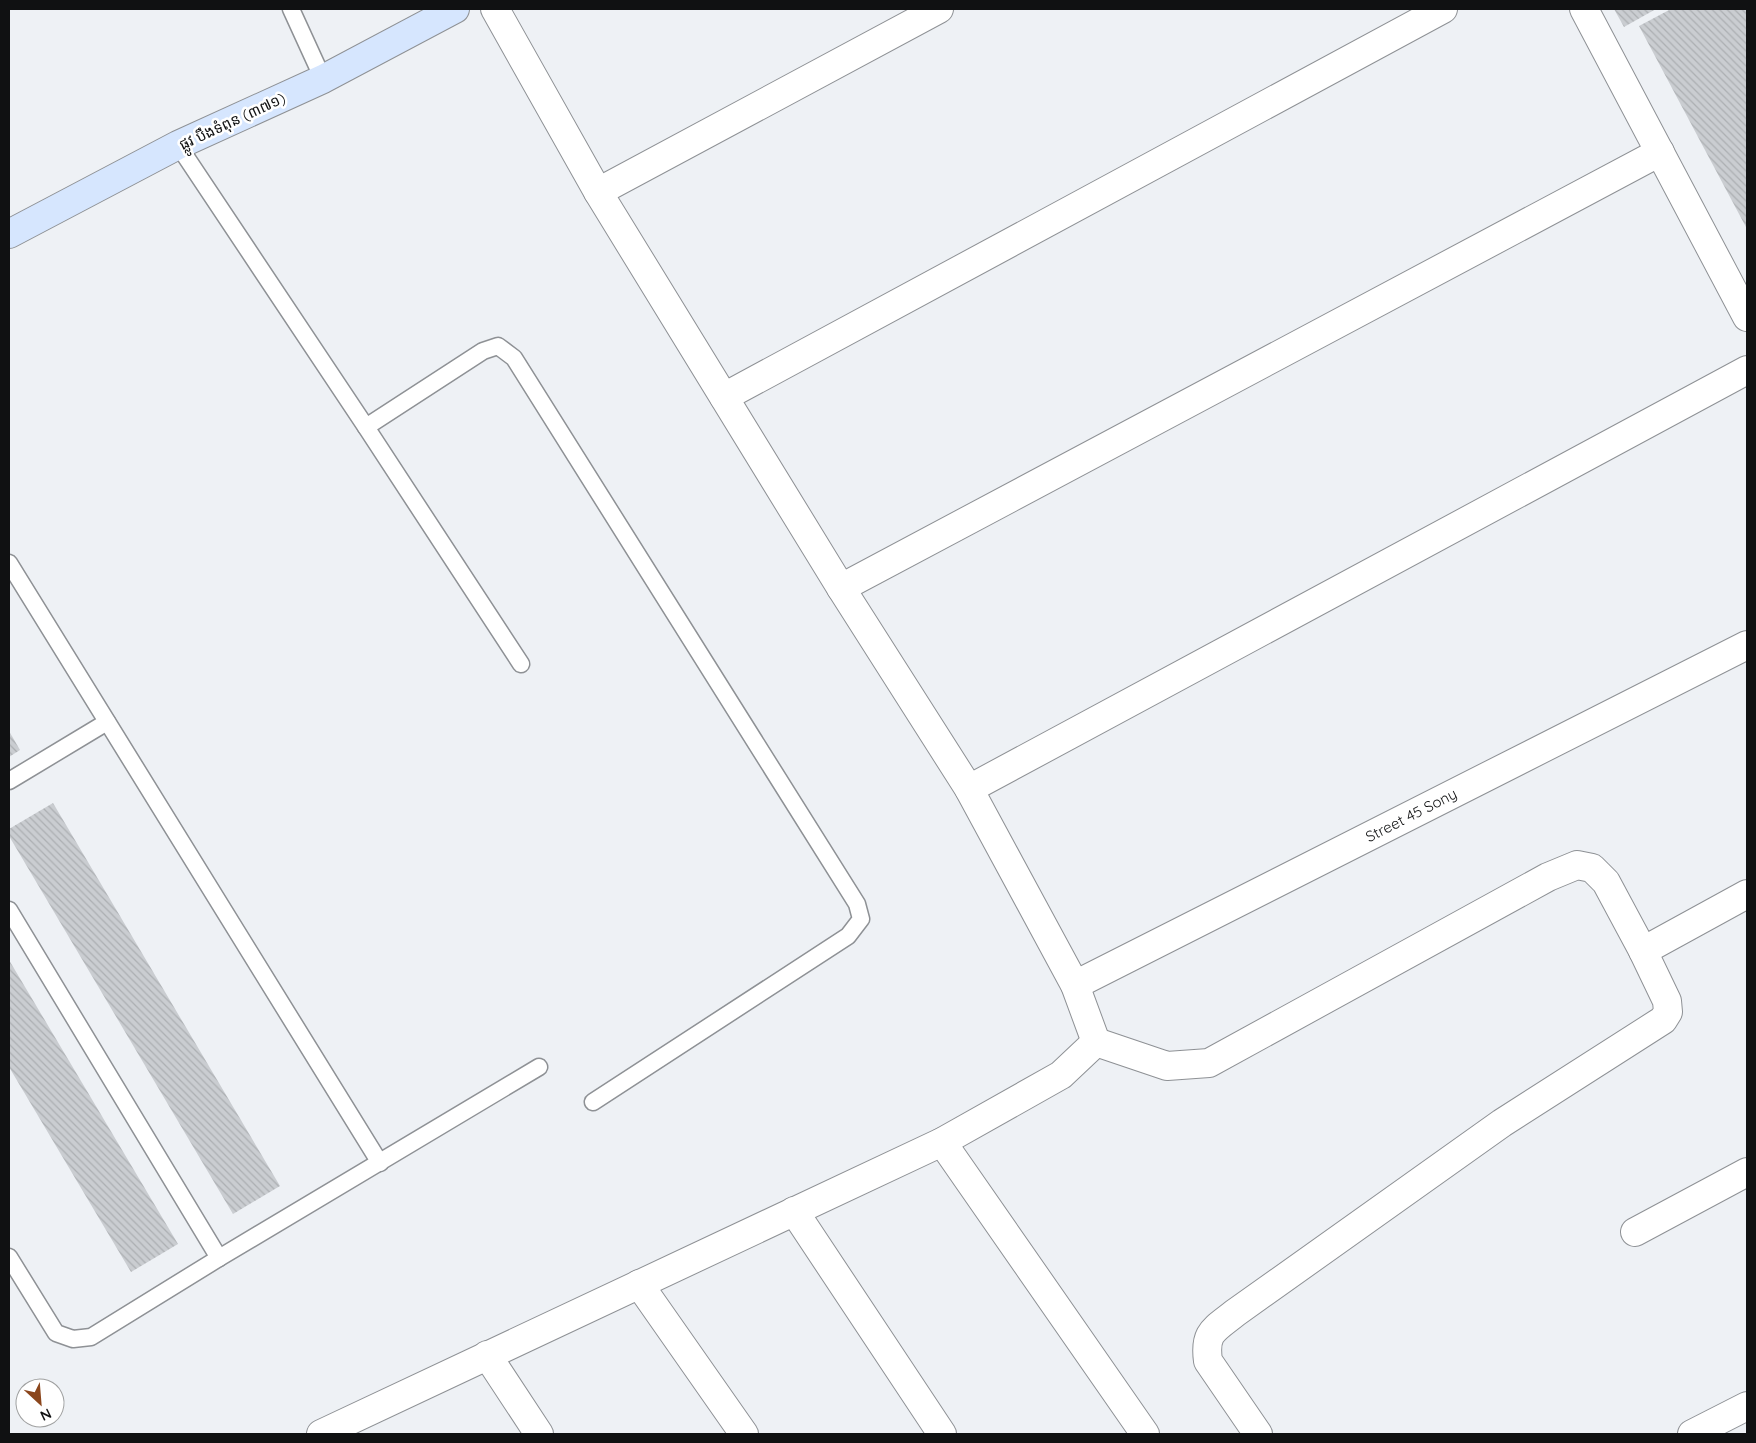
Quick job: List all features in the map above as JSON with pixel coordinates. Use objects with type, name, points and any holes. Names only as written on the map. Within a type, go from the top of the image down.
[{"type":"street","name":"ផ្លូវ បឹងទំពុន (៣៧១)","points":[[9,234],[178,145],[323,79],[455,9]]},
{"type":"street","points":[[495,9],[598,192],[841,588],[969,789],[1075,985],[1096,1042]]},
{"type":"street","points":[[598,192],[939,9]]},
{"type":"street","points":[[724,397],[1443,9]]},
{"type":"street","points":[[1584,9],[1747,317]]},
{"type":"street","points":[[841,588],[1660,152]]},
{"type":"street","points":[[969,789],[1747,370]]},
{"type":"street","name":"Street 45 Sony","points":[[1075,985],[1747,645]]},
{"type":"street","points":[[1096,1042],[1168,1066],[1209,1064],[1548,877],[1577,865],[1592,868],[1606,882],[1667,1001],[1668,1012],[1664,1020],[1502,1123],[1235,1313],[1209,1334],[1206,1347],[1208,1361],[1258,1434]]},
{"type":"street","points":[[1643,951],[1747,894]]},
{"type":"street","points":[[333,1432],[487,1355],[942,1142],[1061,1075],[1096,1042]]},
{"type":"street","points":[[942,1142],[1145,1434]]},
{"type":"street","points":[[1635,1232],[1747,1172]]},
{"type":"street","points":[[794,1211],[942,1434]]},
{"type":"street","points":[[639,1284],[744,1434]]},
{"type":"street","points":[[487,1355],[539,1434]]},
{"type":"street","points":[[1692,1434],[1747,1406]]},
{"type":"lane","points":[[291,9],[323,79]]},
{"type":"lane","points":[[178,145],[521,664]]},
{"type":"lane","points":[[366,427],[483,351],[498,346],[514,358],[857,904],[861,919],[848,936],[593,1102]]},
{"type":"lane","points":[[9,562],[380,1163]]},
{"type":"lane","points":[[9,781],[107,722]]},
{"type":"lane","points":[[9,910],[219,1258]]},
{"type":"lane","points":[[9,1256],[56,1333],[73,1339],[91,1337],[219,1258],[539,1067]]},
{"type":"building","points":[[1614,9],[1656,9],[1624,27]]},
{"type":"building","points":[[1671,9],[1747,9],[1747,229],[1639,26]]},
{"type":"building","points":[[9,731],[20,750],[9,757]]},
{"type":"building","points":[[53,803],[280,1186],[233,1214],[9,836],[9,829]]},
{"type":"building","points":[[9,960],[178,1244],[131,1272],[9,1067]]}]
